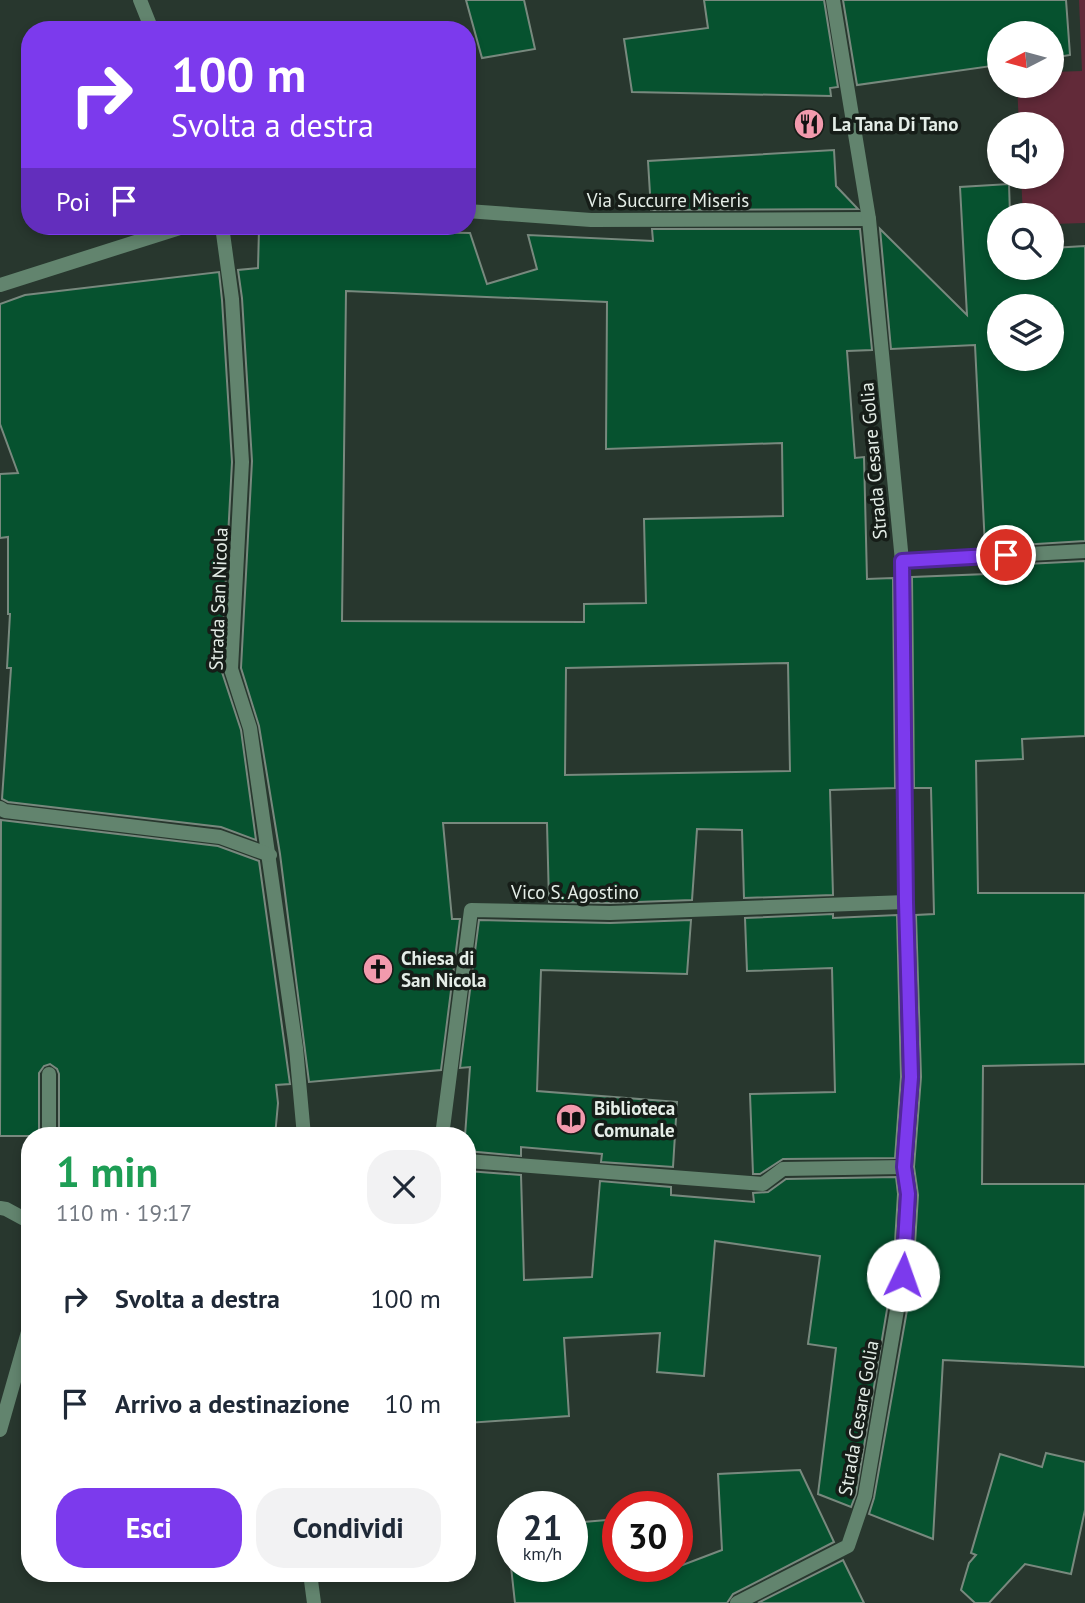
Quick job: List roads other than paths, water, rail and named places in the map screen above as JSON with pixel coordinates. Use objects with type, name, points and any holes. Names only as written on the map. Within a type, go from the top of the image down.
[{"type":"street","points":[[140,0],[148,21]]},
{"type":"street","name":"Strada Cesare Golia","points":[[737,1603],[848,1546],[865,1496],[903,1275],[908,1194],[904,1167],[911,1077],[902,561],[869,219],[833,0]]},
{"type":"street","name":"Via Succurre Miseris","points":[[476,212],[591,220],[869,219]]},
{"type":"street","points":[[0,285],[158,235]]},
{"type":"street","name":"Strada San Nicola","points":[[223,235],[232,299],[242,462],[231,669],[250,728],[296,1048],[303,1127]]},
{"type":"street","points":[[902,561],[1085,551]]},
{"type":"street","points":[[0,808],[5,811],[220,837],[270,855]]},
{"type":"street","name":"Vico S. Agostino","points":[[443,1127],[471,910],[610,913],[906,902]]},
{"type":"street","points":[[49,1074],[49,1127]]},
{"type":"street","points":[[476,1162],[763,1184],[783,1169],[904,1167]]},
{"type":"street","points":[[0,1208],[21,1217]]},
{"type":"street","points":[[0,1430],[21,1356]]},
{"type":"street","points":[[311,1582],[314,1603]]},
{"type":"place","name":"La Tana Di Tano","points":[[809,124]]},
{"type":"place","name":"Chiesa di San Nicola","points":[[378,969]]},
{"type":"place","name":"Biblioteca Comunale","points":[[571,1119]]}]
